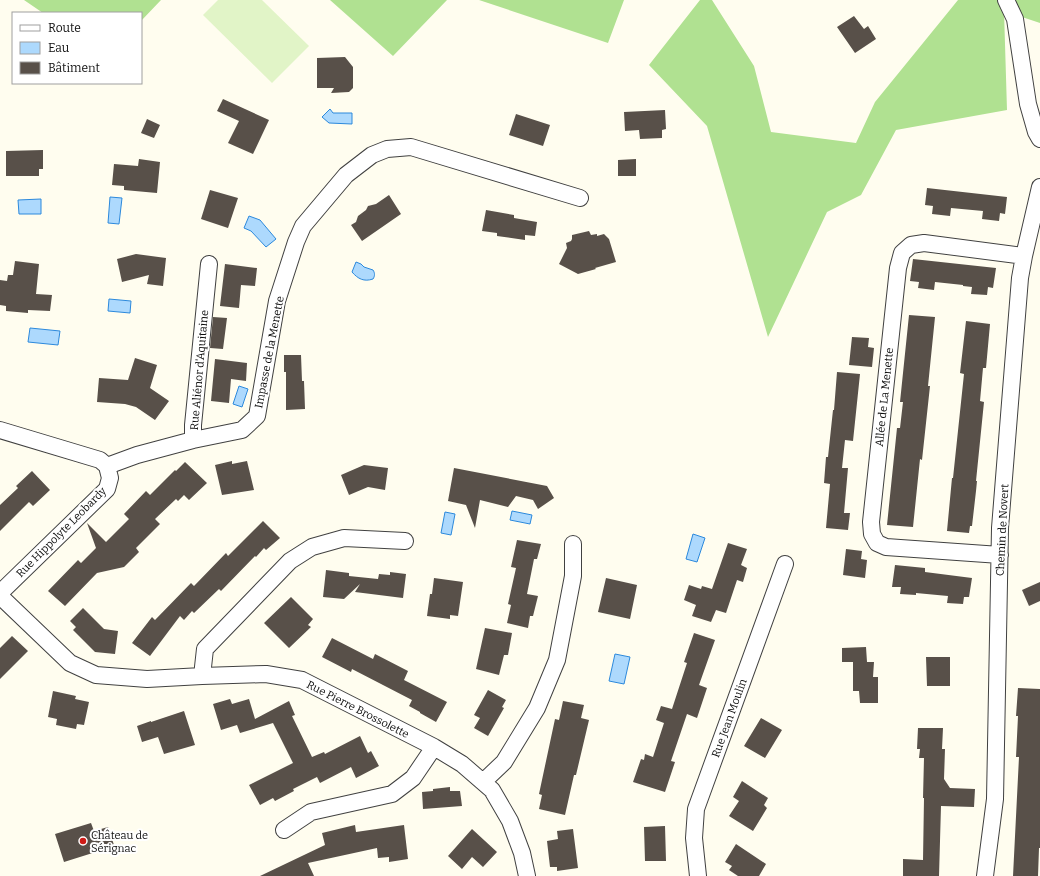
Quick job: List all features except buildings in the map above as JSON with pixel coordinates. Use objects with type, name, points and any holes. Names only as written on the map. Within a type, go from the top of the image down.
[{"type":"street","points":[[1006,0],[1015,19],[1028,104],[1036,132],[1040,139]]},
{"type":"street","name":"Impasse de la Menette","points":[[193,440],[242,430],[257,416],[277,301],[296,242],[303,226],[346,175],[372,155],[387,149],[411,147],[580,198]]},
{"type":"street","name":"Chemin de Novert","points":[[985,876],[995,799],[1000,528],[1020,278],[1040,187]]},
{"type":"street","name":"Allée de La Menette","points":[[1000,556],[886,547],[877,544],[872,534],[871,522],[898,268],[902,253],[911,245],[924,243],[1024,256]]},
{"type":"street","name":"Rue Aliénor d'Aquitaine","points":[[107,466],[137,455],[193,440],[193,425],[210,264]]},
{"type":"street","points":[[0,430],[71,450],[100,460],[107,466]]},
{"type":"street","name":"Rue Hippolyte Leobardy","points":[[0,594],[107,488],[110,478],[107,466]]},
{"type":"street","points":[[202,676],[205,650],[290,560],[312,547],[344,538],[405,541]]},
{"type":"street","points":[[483,782],[504,762],[537,708],[557,660],[573,576],[573,544]]},
{"type":"street","name":"Rue Jean Moulin","points":[[698,876],[694,838],[696,809],[785,564]]},
{"type":"street","name":"Rue Pierre Brossolette","points":[[0,594],[70,663],[96,675],[147,679],[266,674],[302,680],[434,747],[462,764],[492,790],[510,821],[522,853],[527,876]]},
{"type":"street","points":[[284,830],[311,812],[392,794],[413,778],[434,747]]},
{"type":"green space","points":[[24,0],[161,0],[142,20],[142,12],[42,12]]},
{"type":"green space","points":[[218,0],[262,0],[309,46],[272,83],[203,15]]},
{"type":"green space","points":[[330,0],[447,0],[393,56]]},
{"type":"green space","points":[[479,0],[624,0],[608,43]]},
{"type":"green space","points":[[700,0],[712,0],[754,66],[771,132],[856,143],[875,102],[958,0],[1040,0],[1040,23],[1004,11],[1007,110],[896,130],[861,195],[827,212],[768,337],[707,126],[649,65]]},
{"type":"water","points":[[330,109],[333,113],[352,113],[352,124],[329,123],[322,117]]},
{"type":"water","points":[[110,197],[122,198],[119,224],[108,223]]},
{"type":"water","points":[[41,199],[41,214],[19,214],[18,200]]},
{"type":"water","points":[[249,216],[260,220],[276,239],[266,247],[251,231],[244,228]]},
{"type":"water","points":[[356,262],[373,270],[373,279],[364,280],[352,272]]},
{"type":"water","points":[[109,299],[131,301],[130,313],[108,311]]},
{"type":"water","points":[[30,328],[60,331],[58,345],[28,342]]},
{"type":"water","points":[[239,386],[248,389],[242,407],[233,404]]},
{"type":"water","points":[[512,511],[532,515],[530,524],[510,520]]},
{"type":"water","points":[[445,512],[455,514],[451,535],[441,533]]},
{"type":"water","points":[[693,534],[705,538],[697,562],[686,559]]},
{"type":"water","points":[[615,654],[630,657],[624,684],[609,681]]},
{"type":"place","name":"Château de Sérignac","points":[[83,841]]}]
